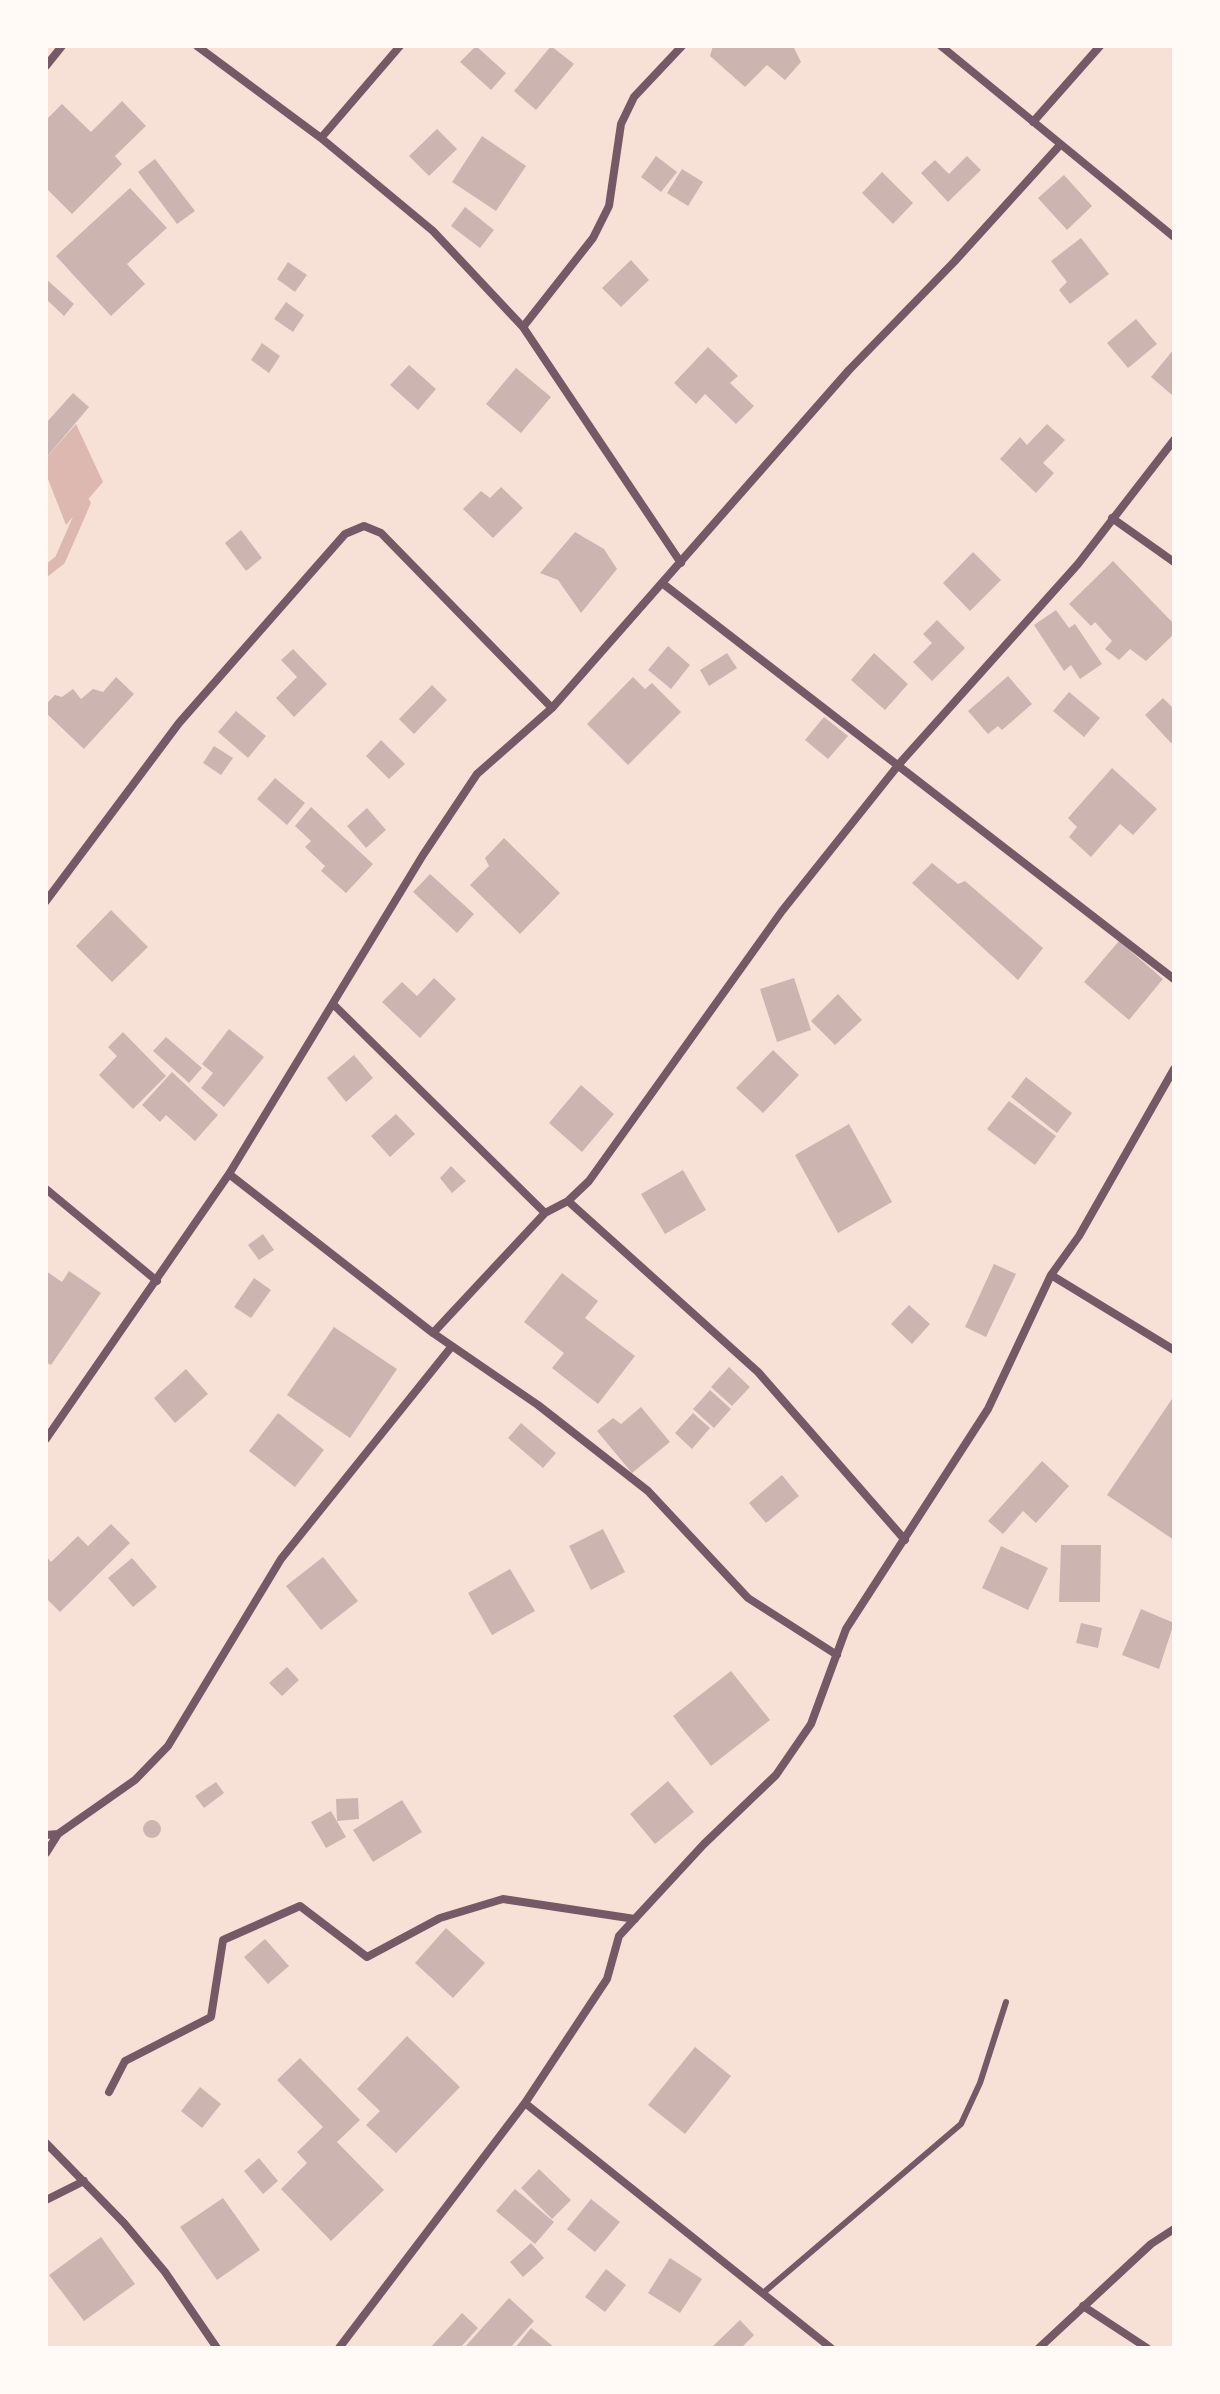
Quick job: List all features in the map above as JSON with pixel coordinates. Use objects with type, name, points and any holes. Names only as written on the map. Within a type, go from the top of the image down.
[{"type":"street","points":[[46,66],[62,46]]},
{"type":"street","points":[[197,46],[321,138],[433,231],[523,327],[681,563]]},
{"type":"street","points":[[321,138],[400,46]]},
{"type":"street","points":[[523,327],[593,238],[609,206],[621,124],[634,97],[682,46]]},
{"type":"street","points":[[941,46],[1174,237]]},
{"type":"street","points":[[1033,122],[1100,46]]},
{"type":"street","points":[[46,1439],[229,1174],[447,816],[477,774],[552,708],[849,370],[962,254],[1060,145]]},
{"type":"street","points":[[433,1333],[545,1213],[568,1201],[589,1181],[782,911],[900,763],[1078,564],[1174,440]]},
{"type":"street","points":[[1112,518],[1174,562]]},
{"type":"street","points":[[46,901],[179,723],[345,534],[364,526],[381,533],[552,708]]},
{"type":"street","points":[[662,583],[900,763],[1174,979]]},
{"type":"street","points":[[334,1005],[545,1213]]},
{"type":"street","points":[[339,2348],[525,2103],[607,1979],[619,1936],[704,1844],[776,1775],[811,1724],[846,1629],[988,1409],[1051,1275],[1079,1236],[1174,1069]]},
{"type":"street","points":[[229,1174],[433,1333],[538,1405],[648,1491],[748,1598],[837,1655]]},
{"type":"street","points":[[46,1189],[157,1281]]},
{"type":"street","points":[[568,1201],[758,1372],[905,1540]]},
{"type":"street","points":[[1051,1275],[1174,1350]]},
{"type":"street","points":[[46,1853],[58,1834],[135,1780],[168,1746],[281,1559],[452,1346]]},
{"type":"street","points":[[46,1835],[58,1834]]},
{"type":"street","points":[[109,2092],[125,2061],[211,2017],[223,1940],[300,1906],[367,1957],[440,1918],[503,1899],[635,1919]]},
{"type":"street","points":[[525,2103],[831,2348]]},
{"type":"street","points":[[46,2143],[165,2272],[217,2348]]},
{"type":"street","points":[[46,2200],[84,2181]]},
{"type":"street","points":[[1039,2348],[1083,2306],[1174,2229]]},
{"type":"street","points":[[1083,2306],[1147,2348]]},
{"type":"lane","points":[[763,2293],[961,2124],[980,2083],[1006,2002]]},
{"type":"shaded area","points":[[76,424],[103,482],[66,525],[46,474],[46,458]]},
{"type":"building","points":[[476,46],[506,73],[491,90],[460,62]]},
{"type":"building","points":[[551,46],[574,64],[536,110],[514,91]]},
{"type":"building","points":[[713,46],[793,46],[801,62],[785,80],[767,65],[745,87],[710,56]]},
{"type":"building","points":[[122,101],[146,126],[115,156],[122,164],[72,214],[46,188],[46,120],[62,104],[91,132]]},
{"type":"building","points":[[437,129],[457,149],[429,176],[409,156]]},
{"type":"building","points":[[482,136],[526,166],[496,211],[452,182]]},
{"type":"building","points":[[656,156],[677,172],[661,192],[641,177]]},
{"type":"building","points":[[967,156],[981,170],[948,202],[921,173],[935,160],[949,174]]},
{"type":"building","points":[[155,159],[195,211],[177,224],[138,172]]},
{"type":"building","points":[[682,169],[703,182],[688,206],[667,193]]},
{"type":"building","points":[[882,172],[913,203],[893,224],[862,193]]},
{"type":"building","points":[[1064,175],[1092,206],[1067,230],[1038,198]]},
{"type":"building","points":[[130,188],[167,228],[127,264],[145,284],[111,316],[56,256]]},
{"type":"building","points":[[465,207],[494,230],[480,248],[451,226]]},
{"type":"building","points":[[1081,238],[1109,274],[1070,304],[1059,290],[1067,282],[1051,261]]},
{"type":"building","points":[[631,260],[649,280],[621,307],[602,288]]},
{"type":"building","points":[[288,262],[307,275],[295,292],[277,279]]},
{"type":"building","points":[[46,279],[74,304],[64,316],[46,299]]},
{"type":"building","points":[[286,302],[304,315],[293,332],[274,319]]},
{"type":"building","points":[[1136,319],[1157,344],[1128,368],[1107,343]]},
{"type":"building","points":[[262,343],[280,356],[269,373],[251,360]]},
{"type":"building","points":[[708,347],[738,376],[730,383],[754,406],[736,424],[705,394],[696,404],[674,383]]},
{"type":"building","points":[[1174,349],[1174,393],[1172,395],[1151,377]]},
{"type":"building","points":[[409,365],[436,389],[418,410],[390,385]]},
{"type":"building","points":[[516,368],[551,397],[521,433],[486,404]]},
{"type":"building","points":[[73,393],[89,407],[46,458],[46,423]]},
{"type":"building","points":[[1047,424],[1065,440],[1043,463],[1054,473],[1036,493],[1000,459],[1020,437],[1027,445]]},
{"type":"building","points":[[501,487],[523,508],[493,538],[463,509],[481,491],[490,498]]},
{"type":"building","points":[[241,530],[262,558],[246,571],[225,543]]},
{"type":"building","points":[[575,532],[604,549],[617,569],[581,613],[558,580],[540,573]]},
{"type":"building","points":[[973,552],[1001,580],[970,611],[943,583]]},
{"type":"building","points":[[1113,561],[1174,624],[1174,634],[1146,661],[1130,649],[1119,660],[1105,649],[1112,641],[1095,622],[1091,626],[1069,604]]},
{"type":"building","points":[[1056,610],[1069,628],[1075,624],[1102,664],[1080,679],[1071,665],[1064,671],[1034,625]]},
{"type":"building","points":[[937,620],[965,648],[932,681],[913,662],[932,643],[923,634]]},
{"type":"building","points":[[668,646],[690,665],[671,689],[648,670]]},
{"type":"building","points":[[293,649],[327,684],[294,717],[276,698],[297,677],[281,660]]},
{"type":"building","points":[[727,653],[737,668],[709,686],[700,670]]},
{"type":"building","points":[[874,653],[908,684],[885,710],[851,680]]},
{"type":"building","points":[[1008,676],[1032,704],[1002,730],[998,726],[988,734],[968,711]]},
{"type":"building","points":[[116,677],[134,694],[84,749],[46,713],[46,704],[55,695],[62,697],[73,689],[81,699],[93,689],[103,692]]},
{"type":"building","points":[[633,677],[645,689],[652,683],[681,712],[628,765],[587,724]]},
{"type":"building","points":[[432,685],[447,700],[414,734],[399,719]]},
{"type":"building","points":[[1069,692],[1100,718],[1084,737],[1053,711]]},
{"type":"building","points":[[1163,698],[1174,709],[1174,740],[1171,743],[1145,715]]},
{"type":"building","points":[[236,711],[266,736],[248,758],[218,732]]},
{"type":"building","points":[[824,717],[848,736],[828,759],[805,740]]},
{"type":"building","points":[[381,740],[405,764],[389,779],[366,756]]},
{"type":"building","points":[[214,746],[233,758],[221,775],[203,763]]},
{"type":"building","points":[[1112,768],[1157,809],[1133,835],[1120,824],[1091,857],[1069,837],[1077,827],[1068,818]]},
{"type":"building","points":[[275,778],[305,803],[287,825],[257,799]]},
{"type":"building","points":[[311,807],[373,864],[346,893],[321,871],[325,866],[305,847],[311,841],[295,826]]},
{"type":"building","points":[[367,808],[386,830],[366,848],[347,826]]},
{"type":"building","points":[[504,838],[560,893],[520,934],[470,885],[489,866],[485,858]]},
{"type":"building","points":[[932,863],[958,884],[965,881],[1043,948],[1018,980],[912,883]]},
{"type":"building","points":[[430,874],[474,914],[457,933],[413,892]]},
{"type":"building","points":[[111,910],[148,947],[112,982],[76,946]]},
{"type":"building","points":[[1119,941],[1163,979],[1129,1020],[1084,982]]},
{"type":"building","points":[[434,978],[456,999],[420,1038],[382,1002],[402,982],[417,996]]},
{"type":"building","points":[[794,978],[811,1030],[777,1042],[760,989]]},
{"type":"building","points":[[838,994],[862,1020],[835,1045],[811,1021]]},
{"type":"building","points":[[229,1029],[264,1057],[224,1107],[201,1088],[213,1073],[202,1064]]},
{"type":"building","points":[[123,1032],[166,1076],[133,1109],[99,1075],[117,1056],[108,1047]]},
{"type":"building","points":[[166,1037],[202,1068],[189,1083],[153,1051]]},
{"type":"building","points":[[773,1050],[799,1075],[763,1113],[736,1088]]},
{"type":"building","points":[[354,1055],[373,1078],[346,1102],[327,1078]]},
{"type":"building","points":[[172,1072],[218,1115],[195,1141],[166,1115],[160,1122],[142,1105]]},
{"type":"building","points":[[1026,1077],[1072,1113],[1057,1133],[1011,1097]]},
{"type":"building","points":[[581,1085],[614,1114],[582,1152],[549,1123]]},
{"type":"building","points":[[1009,1101],[1056,1136],[1035,1165],[987,1129]]},
{"type":"building","points":[[396,1114],[415,1134],[390,1157],[371,1136]]},
{"type":"building","points":[[849,1124],[892,1202],[838,1233],[795,1155]]},
{"type":"building","points":[[451,1166],[466,1181],[452,1193],[440,1178]]},
{"type":"building","points":[[683,1170],[706,1210],[665,1234],[641,1194]]},
{"type":"building","points":[[263,1234],[274,1250],[259,1260],[248,1245]]},
{"type":"building","points":[[994,1264],[1016,1274],[986,1337],[965,1327]]},
{"type":"building","points":[[46,1271],[62,1282],[69,1271],[101,1293],[51,1365],[46,1362]]},
{"type":"building","points":[[562,1273],[598,1301],[585,1318],[635,1356],[598,1404],[552,1368],[564,1353],[524,1322]]},
{"type":"building","points":[[254,1278],[271,1290],[251,1318],[234,1307]]},
{"type":"building","points":[[909,1305],[930,1324],[912,1344],[891,1324]]},
{"type":"building","points":[[334,1327],[397,1369],[350,1438],[287,1395]]},
{"type":"building","points":[[729,1367],[750,1387],[732,1406],[711,1387]]},
{"type":"building","points":[[186,1369],[208,1394],[175,1423],[154,1398]]},
{"type":"building","points":[[710,1390],[731,1409],[714,1428],[693,1409]]},
{"type":"building","points":[[1174,1396],[1174,1540],[1107,1495]]},
{"type":"building","points":[[641,1407],[670,1442],[632,1473],[597,1431],[613,1418],[621,1424]]},
{"type":"building","points":[[278,1413],[324,1450],[295,1487],[249,1451]]},
{"type":"building","points":[[693,1413],[710,1428],[692,1449],[675,1433]]},
{"type":"building","points":[[521,1423],[556,1453],[543,1468],[508,1438]]},
{"type":"building","points":[[1042,1461],[1069,1486],[1036,1523],[1023,1511],[1003,1534],[988,1521]]},
{"type":"building","points":[[782,1475],[799,1496],[766,1523],[749,1503]]},
{"type":"building","points":[[111,1524],[130,1543],[60,1612],[46,1598],[46,1556],[51,1562],[78,1536],[88,1546]]},
{"type":"building","points":[[603,1529],[625,1572],[591,1590],[569,1546]]},
{"type":"building","points":[[1061,1545],[1101,1545],[1100,1602],[1059,1602]]},
{"type":"building","points":[[1001,1546],[1048,1568],[1028,1610],[982,1588]]},
{"type":"building","points":[[323,1557],[358,1601],[321,1630],[286,1586]]},
{"type":"building","points":[[132,1558],[157,1587],[133,1607],[108,1578]]},
{"type":"building","points":[[510,1569],[535,1611],[492,1635],[468,1593]]},
{"type":"building","points":[[1141,1609],[1174,1623],[1159,1669],[1122,1655]]},
{"type":"building","points":[[1081,1623],[1102,1628],[1098,1648],[1076,1643]]},
{"type":"building","points":[[287,1667],[299,1680],[282,1696],[269,1683]]},
{"type":"building","points":[[731,1671],[770,1720],[711,1766],[673,1716]]},
{"type":"building","points":[[668,1781],[694,1812],[655,1844],[630,1814]]},
{"type":"building","points":[[216,1782],[224,1793],[204,1808],[195,1796]]},
{"type":"building","points":[[358,1798],[359,1819],[337,1821],[336,1799]]},
{"type":"building","points":[[402,1800],[422,1832],[373,1862],[353,1830]]},
{"type":"building","points":[[331,1811],[346,1837],[326,1848],[311,1822]]},
{"type":"building","points":[[152,1820],[161,1829],[152,1838],[143,1829]]},
{"type":"building","points":[[446,1928],[485,1963],[453,1998],[415,1963]]},
{"type":"building","points":[[265,1939],[289,1966],[268,1984],[244,1957]]},
{"type":"building","points":[[407,2036],[460,2087],[396,2153],[366,2125],[380,2111],[357,2089]]},
{"type":"building","points":[[695,2047],[731,2076],[685,2134],[648,2105]]},
{"type":"building","points":[[300,2058],[360,2120],[337,2142],[384,2190],[331,2241],[281,2189],[307,2163],[297,2152],[323,2127],[277,2080]]},
{"type":"building","points":[[200,2087],[221,2104],[202,2128],[181,2111]]},
{"type":"building","points":[[259,2158],[278,2181],[263,2194],[244,2171]]},
{"type":"building","points":[[539,2169],[571,2200],[552,2219],[521,2188]]},
{"type":"building","points":[[515,2189],[554,2222],[535,2244],[496,2211]]},
{"type":"building","points":[[223,2198],[260,2250],[217,2280],[180,2227]]},
{"type":"building","points":[[591,2199],[620,2222],[595,2252],[567,2229]]},
{"type":"building","points":[[101,2237],[135,2284],[84,2321],[49,2275]]},
{"type":"building","points":[[531,2243],[544,2258],[523,2277],[510,2262]]},
{"type":"building","points":[[670,2258],[702,2279],[680,2313],[648,2293]]},
{"type":"building","points":[[606,2269],[626,2285],[605,2312],[585,2297]]},
{"type":"building","points":[[509,2298],[534,2321],[510,2348],[464,2348]]},
{"type":"building","points":[[462,2313],[478,2328],[460,2348],[430,2348]]},
{"type":"building","points":[[740,2320],[754,2335],[741,2348],[711,2348]]},
{"type":"building","points":[[531,2328],[555,2348],[515,2348]]},
{"type":"waterway","points":[[46,571],[60,560],[85,503]]}]
